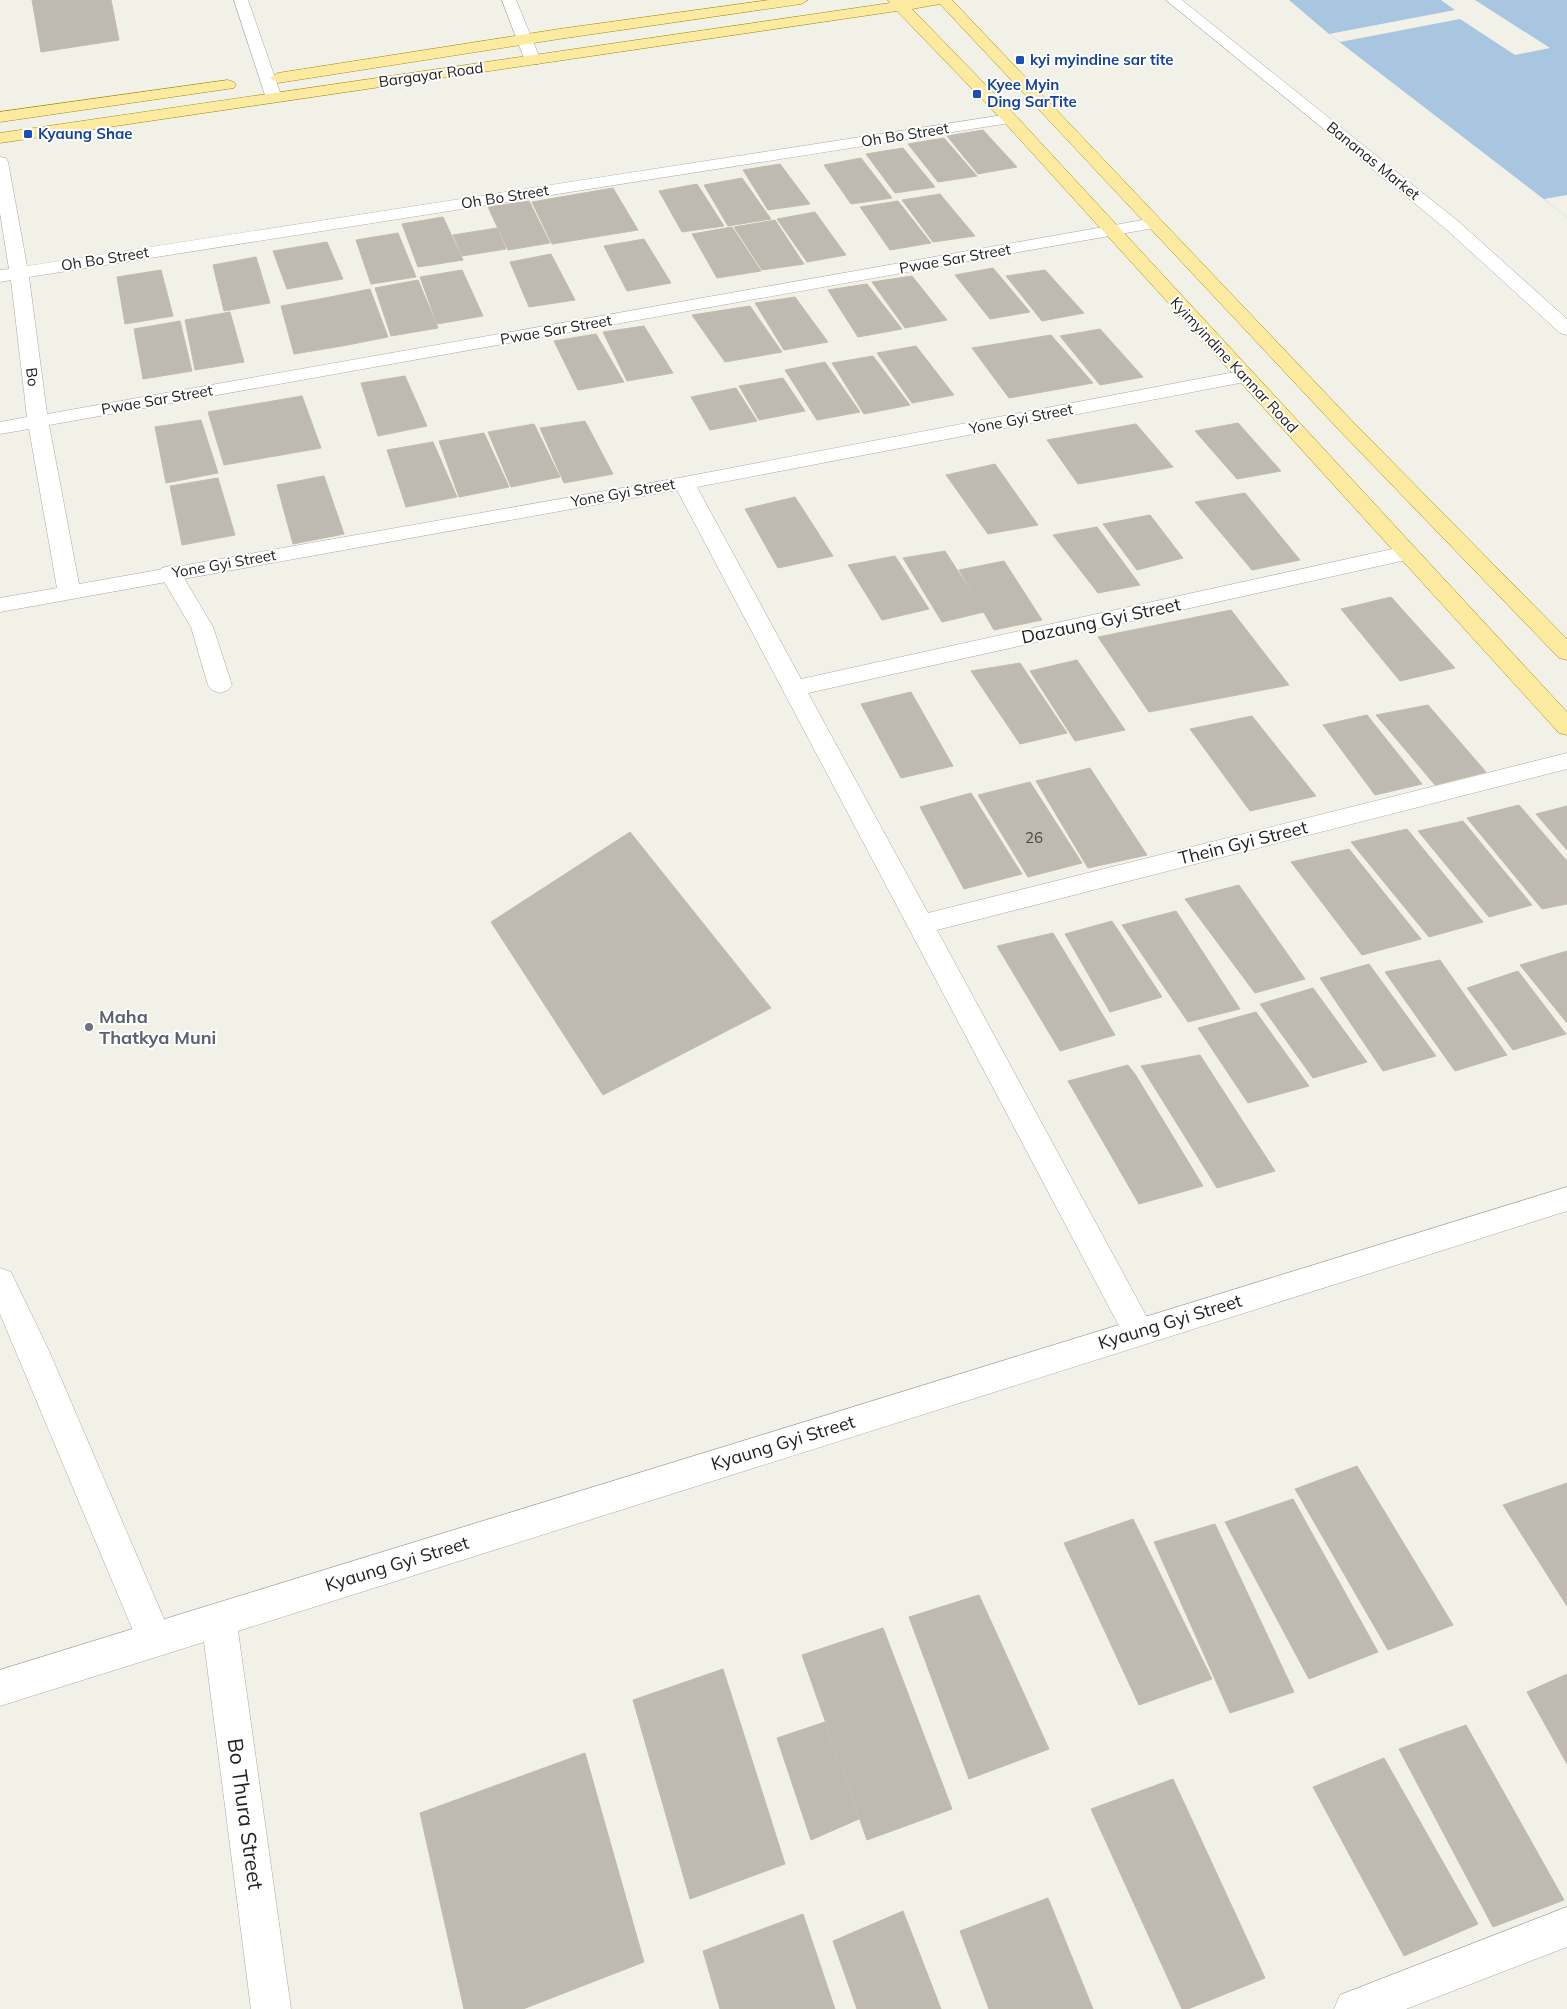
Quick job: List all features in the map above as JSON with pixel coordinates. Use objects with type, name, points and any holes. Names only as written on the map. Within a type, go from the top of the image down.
[{"type":"main road","name":"Bargayar Road","points":[[0,117],[268,80],[526,39],[801,0]]},
{"type":"main road","points":[[862,11],[898,3],[940,0]]},
{"type":"main road","points":[[944,0],[1154,223],[1567,653]]},
{"type":"main road","name":"Kyimyindine Kannar Road","points":[[898,3],[1010,119],[1567,727]]},
{"type":"main road","name":"Bargayar Road","points":[[0,138],[533,61],[862,11]]},
{"type":"main road","points":[[862,11],[890,14],[918,23]]},
{"type":"street","points":[[241,0],[274,98]]},
{"type":"street","points":[[509,0],[526,39],[533,61]]},
{"type":"street","name":"Bananas Market","points":[[1173,0],[1453,226],[1567,329]]},
{"type":"street","name":"Oh Bo Street","points":[[10,274],[1010,119]]},
{"type":"street","name":"Bo","points":[[0,162],[10,274],[69,591]]},
{"type":"street","name":"Pwae Sar Street","points":[[0,428],[1112,232],[1154,223]]},
{"type":"street","name":"Yone Gyi Street","points":[[0,605],[69,591],[684,483],[1245,376]]},
{"type":"street","points":[[684,483],[1138,1331]]},
{"type":"street","name":"Dazaung Gyi Street","points":[[795,688],[1406,553]]},
{"type":"street","points":[[170,573],[202,627],[220,685]]},
{"type":"street","name":"Thein Gyi Street","points":[[920,925],[1567,761]]},
{"type":"street","name":"Kyaung Gyi Street","points":[[0,1688],[1138,1331],[1567,1199]]},
{"type":"street","points":[[0,1281],[11,1329],[155,1640]]},
{"type":"street","name":"Bo Thura Street","points":[[219,1620],[271,2009]]},
{"type":"street","points":[[1354,2009],[1567,1927]]},
{"type":"water","points":[[1289,0],[1567,0],[1567,217],[1329,34]]},
{"type":"pier","points":[[1441,0],[1475,0],[1550,48],[1515,55],[1460,19],[1340,42],[1329,34],[1455,10]]},
{"type":"pier","points":[[1567,195],[1567,217],[1544,199]]},
{"type":"building","points":[[32,0],[111,0],[119,40],[41,52]]},
{"type":"building","points":[[983,130],[1017,167],[978,174],[947,136]]},
{"type":"building","points":[[944,138],[977,176],[938,182],[908,144]]},
{"type":"building","points":[[903,148],[935,187],[895,193],[866,154]]},
{"type":"building","points":[[861,158],[892,198],[851,204],[824,165]]},
{"type":"building","points":[[780,164],[810,204],[768,210],[743,170]]},
{"type":"building","points":[[742,178],[771,219],[728,226],[704,185]]},
{"type":"building","points":[[697,184],[724,226],[682,232],[659,191]]},
{"type":"building","points":[[613,188],[638,230],[595,237],[572,195]]},
{"type":"building","points":[[940,194],[975,236],[933,242],[902,200]]},
{"type":"building","points":[[572,195],[595,237],[552,244],[532,202]]},
{"type":"building","points":[[529,201],[550,243],[508,250],[488,207]]},
{"type":"building","points":[[898,201],[931,243],[890,250],[860,207]]},
{"type":"building","points":[[815,212],[846,255],[807,262],[777,219]]},
{"type":"building","points":[[443,217],[463,260],[418,267],[402,224]]},
{"type":"building","points":[[775,220],[804,264],[762,270],[734,227]]},
{"type":"building","points":[[732,227],[761,271],[717,278],[692,234]]},
{"type":"building","points":[[497,228],[506,249],[462,256],[453,235]]},
{"type":"building","points":[[398,233],[416,277],[371,284],[356,240]]},
{"type":"building","points":[[644,239],[671,283],[627,291],[604,246]]},
{"type":"building","points":[[327,242],[343,279],[287,289],[273,251]]},
{"type":"building","points":[[551,254],[575,300],[529,307],[510,262]]},
{"type":"building","points":[[256,257],[270,303],[224,311],[213,265]]},
{"type":"building","points":[[993,268],[1030,312],[990,319],[955,275]]},
{"type":"building","points":[[161,270],[173,316],[125,324],[117,277]]},
{"type":"building","points":[[462,270],[483,316],[437,324],[420,277]]},
{"type":"building","points":[[1045,270],[1084,313],[1042,321],[1006,276]]},
{"type":"building","points":[[912,276],[947,320],[905,328],[872,282]]},
{"type":"building","points":[[418,280],[438,328],[391,336],[375,288]]},
{"type":"building","points":[[867,284],[902,329],[858,337],[828,290]]},
{"type":"building","points":[[370,289],[388,337],[342,346],[325,298]]},
{"type":"building","points":[[795,297],[828,342],[784,350],[755,303]]},
{"type":"building","points":[[325,298],[342,346],[294,354],[281,306]]},
{"type":"building","points":[[750,306],[782,352],[725,362],[692,315]]},
{"type":"building","points":[[230,312],[244,362],[195,370],[185,320]]},
{"type":"building","points":[[180,321],[192,371],[143,379],[134,329]]},
{"type":"building","points":[[644,326],[673,373],[627,381],[603,332]]},
{"type":"building","points":[[1100,329],[1143,377],[1100,385],[1060,336]]},
{"type":"building","points":[[596,334],[624,382],[578,390],[554,341]]},
{"type":"building","points":[[1051,335],[1093,383],[1009,398],[972,348]]},
{"type":"building","points":[[916,346],[954,395],[912,403],[877,353]]},
{"type":"building","points":[[873,356],[910,405],[864,414],[832,363]]},
{"type":"building","points":[[825,362],[860,412],[817,420],[785,370]]},
{"type":"building","points":[[405,376],[427,426],[378,436],[361,383]]},
{"type":"building","points":[[783,378],[805,411],[759,420],[739,386]]},
{"type":"building","points":[[736,388],[757,421],[710,430],[691,397]]},
{"type":"building","points":[[302,396],[321,448],[224,465],[208,412]]},
{"type":"building","points":[[201,420],[218,473],[166,483],[155,427]]},
{"type":"building","points":[[585,421],[613,474],[564,483],[540,428]]},
{"type":"building","points":[[1238,423],[1281,471],[1237,479],[1195,431]]},
{"type":"building","points":[[534,424],[560,477],[511,487],[488,432]]},
{"type":"building","points":[[1136,424],[1173,467],[1124,476],[1091,432]]},
{"type":"building","points":[[1091,432],[1124,476],[1078,484],[1047,440]]},
{"type":"building","points":[[484,433],[509,487],[459,497],[439,441]]},
{"type":"building","points":[[433,442],[457,497],[406,507],[387,450]]},
{"type":"building","points":[[995,464],[1038,525],[988,534],[946,475]]},
{"type":"building","points":[[324,476],[344,534],[293,544],[277,485]]},
{"type":"building","points":[[218,478],[235,535],[182,545],[170,486]]},
{"type":"building","points":[[1245,493],[1300,560],[1252,570],[1195,502]]},
{"type":"building","points":[[795,497],[833,556],[778,568],[745,509]]},
{"type":"building","points":[[1150,515],[1183,558],[1137,570],[1103,524]]},
{"type":"building","points":[[1097,527],[1140,585],[1098,593],[1053,535]]},
{"type":"building","points":[[945,551],[984,612],[942,622],[903,558]]},
{"type":"building","points":[[895,556],[929,609],[882,620],[848,565]]},
{"type":"building","points":[[1004,561],[1042,620],[994,630],[959,570]]},
{"type":"building","points":[[1391,597],[1455,668],[1400,681],[1341,609]]},
{"type":"building","points":[[1231,610],[1289,685],[1149,712],[1098,637]]},
{"type":"building","points":[[1077,660],[1125,730],[1075,741],[1030,671]]},
{"type":"building","points":[[1020,663],[1067,733],[1020,744],[971,671]]},
{"type":"building","points":[[911,692],[953,766],[901,778],[861,704]]},
{"type":"building","points":[[1428,705],[1486,772],[1435,785],[1376,715]]},
{"type":"building","points":[[1367,715],[1422,784],[1375,795],[1323,725]]},
{"type":"building","points":[[1252,716],[1316,796],[1250,811],[1190,729]]},
{"type":"building","points":[[1090,768],[1147,855],[1088,868],[1036,781]]},
{"type":"building","points":[[1030,782],[1082,863],[1028,877],[978,795]]},
{"type":"building","points":[[971,793],[1022,874],[964,889],[920,807]]},
{"type":"building","points":[[1519,805],[1567,861],[1567,904],[1542,909],[1467,818]]},
{"type":"building","points":[[1567,806],[1567,850],[1536,814]]},
{"type":"building","points":[[1463,821],[1532,905],[1489,917],[1418,831]]},
{"type":"building","points":[[1407,829],[1483,922],[1429,937],[1351,842]]},
{"type":"building","points":[[630,832],[771,1008],[603,1095],[491,922]]},
{"type":"building","points":[[1349,849],[1421,939],[1362,955],[1291,862]]},
{"type":"building","points":[[1239,885],[1305,979],[1255,993],[1185,899]]},
{"type":"building","points":[[1176,911],[1240,1009],[1188,1022],[1122,925]]},
{"type":"building","points":[[1112,921],[1162,997],[1110,1012],[1065,934]]},
{"type":"building","points":[[1053,933],[1115,1035],[1060,1051],[997,946]]},
{"type":"building","points":[[1567,951],[1567,1023],[1520,965]]},
{"type":"building","points":[[1440,960],[1507,1055],[1455,1071],[1385,972]]},
{"type":"building","points":[[1369,964],[1436,1056],[1383,1071],[1320,978]]},
{"type":"building","points":[[1518,971],[1566,1034],[1513,1050],[1467,988]]},
{"type":"building","points":[[1313,988],[1367,1062],[1313,1078],[1260,1004]]},
{"type":"building","points":[[1256,1012],[1309,1086],[1248,1103],[1198,1028]]},
{"type":"building","points":[[1200,1055],[1275,1171],[1217,1188],[1141,1066]]},
{"type":"building","points":[[1128,1065],[1203,1186],[1139,1204],[1068,1081]]},
{"type":"building","points":[[1357,1466],[1453,1625],[1388,1650],[1295,1489]]},
{"type":"building","points":[[1567,1483],[1567,1606],[1503,1505]]},
{"type":"building","points":[[1293,1499],[1378,1652],[1309,1679],[1225,1522]]},
{"type":"building","points":[[1133,1519],[1212,1679],[1139,1705],[1064,1543]]},
{"type":"building","points":[[1215,1524],[1294,1692],[1230,1713],[1154,1542]]},
{"type":"building","points":[[979,1595],[1049,1749],[969,1779],[909,1617]]},
{"type":"building","points":[[883,1628],[952,1809],[867,1840],[802,1655]]},
{"type":"building","points":[[723,1669],[785,1864],[690,1899],[633,1700]]},
{"type":"building","points":[[1567,1674],[1567,1764],[1527,1692]]},
{"type":"building","points":[[825,1722],[859,1819],[811,1840],[777,1738]]},
{"type":"building","points":[[1466,1725],[1564,1900],[1493,1927],[1399,1749]]},
{"type":"building","points":[[585,1753],[644,1962],[523,2009],[464,2009],[420,1813]]},
{"type":"building","points":[[1384,1758],[1478,1924],[1404,1956],[1313,1787]]},
{"type":"building","points":[[1173,1779],[1265,1978],[1188,2009],[1182,2009],[1091,1809]]},
{"type":"building","points":[[1048,1898],[1093,2009],[989,2009],[960,1931]]},
{"type":"building","points":[[903,1911],[941,2009],[857,2009],[833,1941]]},
{"type":"building","points":[[803,1914],[835,2009],[720,2009],[703,1951]]},
{"type":"place","name":"kyi myindine sar tite","points":[[1020,60]]},
{"type":"place","name":"Kyee Myin Ding SarTite","points":[[977,94]]},
{"type":"place","name":"Kyaung Shae","points":[[28,134]]},
{"type":"place","name":"Maha Thatkya Muni","points":[[89,1027]]}]
